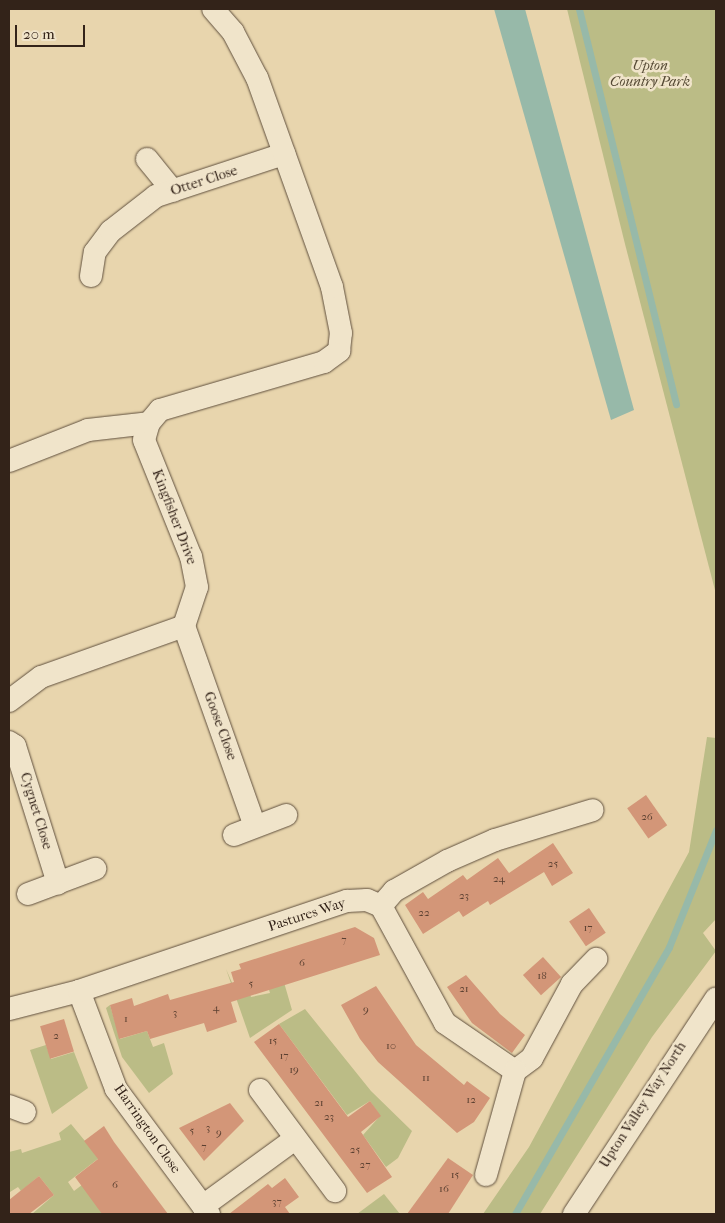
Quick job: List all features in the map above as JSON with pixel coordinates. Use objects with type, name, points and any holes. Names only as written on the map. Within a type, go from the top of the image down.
[{"type":"street","points":[[9,461],[88,430],[149,423],[160,410],[324,362],[339,351],[341,333],[332,287],[257,78],[233,32],[213,9]]},
{"type":"street","name":"Otter Close","points":[[91,276],[95,252],[127,216],[156,196],[284,154]]},
{"type":"street","points":[[147,159],[173,192]]},
{"type":"street","name":"Kingfisher Drive","points":[[149,423],[144,440],[191,557],[197,587],[184,626]]},
{"type":"street","points":[[9,701],[41,677],[184,626]]},
{"type":"street","name":"Goose Close","points":[[184,626],[255,826]]},
{"type":"street","name":"Cygnet Close","points":[[9,742],[15,746],[58,883]]},
{"type":"street","points":[[515,1071],[444,1023],[381,906],[394,890],[447,861],[511,835],[593,810]]},
{"type":"street","points":[[234,835],[286,815]]},
{"type":"street","points":[[28,894],[95,870]]},
{"type":"street","name":"Pastures Way","points":[[9,1009],[79,991],[347,901],[368,900],[381,906]]},
{"type":"street","points":[[486,1174],[515,1071],[532,1058],[572,984],[596,959]]},
{"type":"street","name":"Harrington Close","points":[[79,991],[116,1089],[206,1210],[295,1139]]},
{"type":"street","name":"Upton Valley Way North","points":[[574,1214],[716,999]]},
{"type":"street","points":[[260,1090],[335,1191]]},
{"type":"green space","name":"Upton Country Park","points":[[567,9],[716,9],[716,594],[625,244]]},
{"type":"green space","points":[[707,737],[716,738],[716,919],[703,933],[716,951],[652,1037],[540,1214],[483,1214],[529,1147],[689,852]]},
{"type":"green space","points":[[226,969],[237,994],[249,991],[251,997],[270,993],[265,977],[281,972],[292,1010],[250,1038]]},
{"type":"green space","points":[[110,1005],[120,1039],[147,1031],[153,1047],[164,1043],[173,1074],[149,1093],[122,1057],[106,1008]]},
{"type":"green space","points":[[305,1009],[371,1091],[412,1131],[398,1158],[386,1167],[363,1135],[380,1116],[370,1101],[347,1115],[279,1024]]},
{"type":"green space","points":[[46,1045],[51,1059],[74,1052],[88,1088],[52,1114],[30,1050]]},
{"type":"green space","points":[[71,1124],[99,1158],[68,1182],[74,1191],[95,1175],[102,1214],[32,1214],[54,1195],[39,1176],[21,1191],[18,1187],[10,1192],[9,1152],[21,1149],[22,1153],[61,1140],[59,1133]]},
{"type":"green space","points":[[384,1194],[400,1214],[357,1214]]},
{"type":"shaded area","points":[[494,9],[525,9],[634,410],[611,420]]},
{"type":"building","points":[[646,795],[667,825],[648,839],[627,808]]},
{"type":"building","points":[[553,843],[573,873],[552,886],[544,872],[490,905],[488,901],[463,917],[459,911],[423,934],[405,905],[423,892],[428,899],[463,875],[467,880],[498,858],[509,873]]},
{"type":"building","points":[[589,908],[606,933],[586,946],[569,921]]},
{"type":"building","points":[[355,927],[374,938],[380,955],[231,1002],[237,1022],[207,1032],[204,1023],[150,1039],[147,1031],[119,1039],[110,1005],[132,998],[134,1006],[168,994],[170,1000],[234,982],[231,972],[241,969],[239,964]]},
{"type":"building","points":[[543,957],[561,977],[541,995],[523,975]]},
{"type":"building","points":[[466,975],[500,1014],[525,1035],[512,1053],[472,1023],[447,987]]},
{"type":"building","points":[[376,986],[416,1045],[464,1085],[467,1081],[490,1098],[474,1122],[457,1133],[378,1062],[360,1039],[341,1005]]},
{"type":"building","points":[[64,1019],[74,1052],[50,1059],[40,1026]]},
{"type":"building","points":[[279,1024],[348,1117],[370,1101],[381,1116],[361,1132],[392,1177],[367,1193],[254,1042]]},
{"type":"building","points":[[230,1103],[244,1121],[204,1161],[179,1128]]},
{"type":"building","points":[[104,1126],[168,1214],[102,1214],[75,1177],[98,1159],[84,1141]]},
{"type":"building","points":[[448,1158],[473,1175],[448,1214],[407,1214]]},
{"type":"building","points":[[39,1176],[54,1195],[29,1214],[9,1214],[9,1200]]},
{"type":"building","points":[[285,1178],[299,1197],[285,1207],[290,1214],[229,1214],[268,1184],[272,1188]]},
{"type":"waterway","points":[[579,9],[676,404]]},
{"type":"waterway","points":[[515,1214],[669,947],[716,830]]}]
